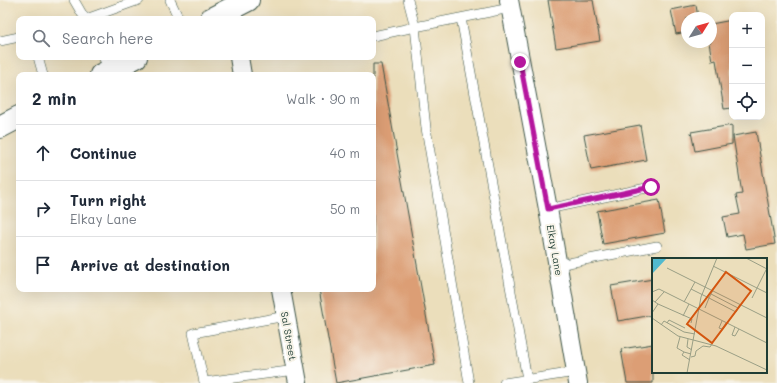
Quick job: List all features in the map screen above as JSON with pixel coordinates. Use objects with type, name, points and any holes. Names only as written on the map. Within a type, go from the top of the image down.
[{"type":"street","name":"Elkay Lane","points":[[510,4],[577,377]]},
{"type":"street","points":[[217,16],[235,7]]},
{"type":"street","points":[[105,68],[128,60]]},
{"type":"street","points":[[240,60],[242,72]]},
{"type":"street","points":[[0,127],[16,119]]},
{"type":"street","name":"Sal Street","points":[[282,292],[297,376]]},
{"type":"lane","points":[[74,0],[84,16]]},
{"type":"lane","points":[[94,16],[138,0]]},
{"type":"lane","points":[[170,0],[178,16]]},
{"type":"lane","points":[[408,0],[415,27],[426,128],[469,383]]},
{"type":"lane","points":[[376,35],[461,18],[510,4]]},
{"type":"lane","points":[[461,18],[527,380]]},
{"type":"lane","points":[[0,41],[16,38]]},
{"type":"lane","points":[[39,60],[42,72]]},
{"type":"lane","points":[[548,209],[651,187]]},
{"type":"lane","points":[[558,265],[657,246]]},
{"type":"lane","points":[[286,316],[193,333],[204,382],[297,376]]},
{"type":"lane","points":[[504,383],[577,377]]},
{"type":"building","points":[[548,0],[593,0],[600,41],[556,48]]},
{"type":"building","points":[[696,5],[697,12],[681,12],[681,33],[676,34],[671,10]]},
{"type":"building","points":[[729,21],[729,108],[724,109],[716,60],[712,61],[710,48],[717,48],[717,23]]},
{"type":"building","points":[[373,64],[381,64],[435,365],[336,383],[320,292],[376,292],[376,72],[373,72]]},
{"type":"building","points":[[640,125],[646,160],[591,170],[584,135]]},
{"type":"building","points":[[732,125],[732,144],[695,151],[691,132]]},
{"type":"building","points":[[756,132],[775,244],[746,249],[743,234],[727,237],[723,217],[740,214],[736,195],[742,194],[733,136]]},
{"type":"building","points":[[659,200],[665,233],[603,244],[597,211]]},
{"type":"building","points":[[652,279],[652,315],[618,321],[611,286]]},
{"type":"building","points":[[652,344],[653,383],[627,383],[621,349]]},
{"type":"route","points":[[520,62],[548,209],[651,187]]}]
